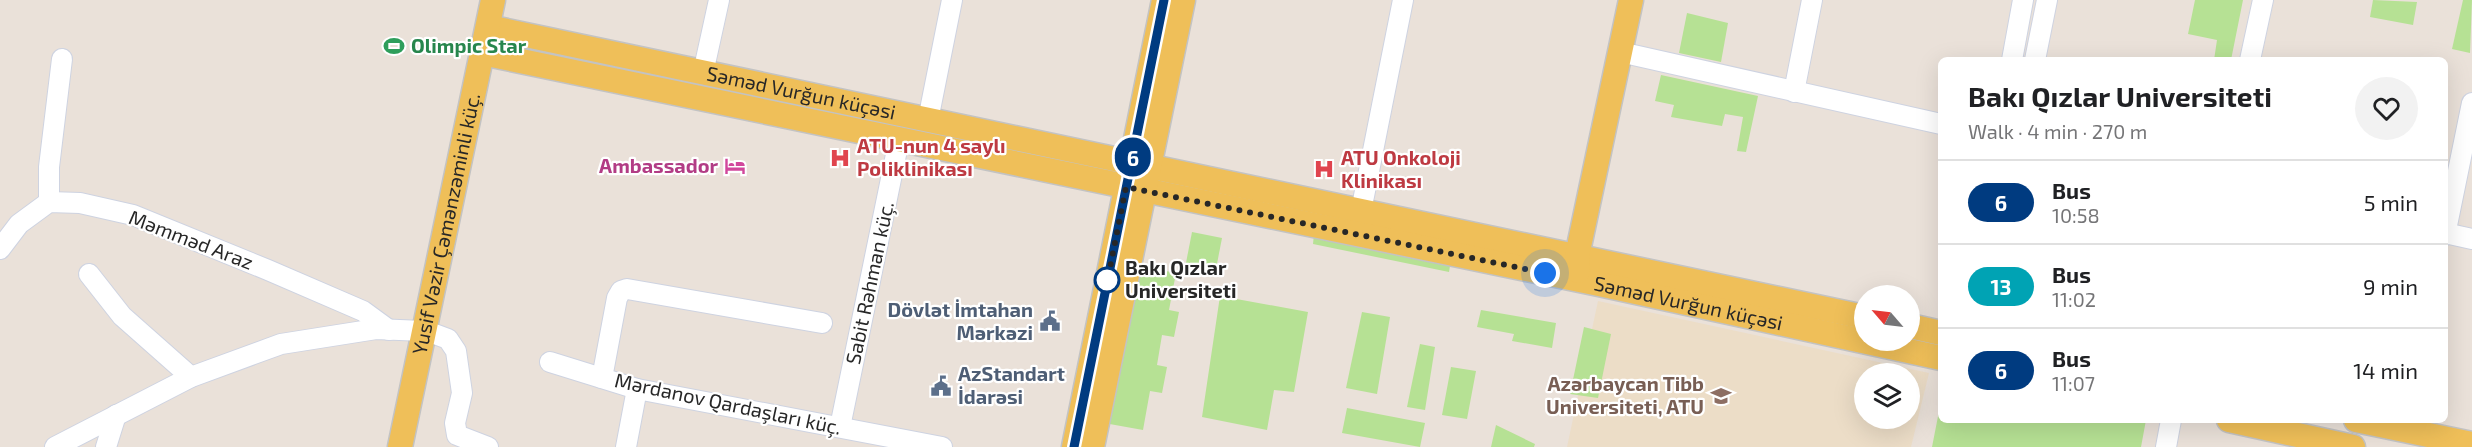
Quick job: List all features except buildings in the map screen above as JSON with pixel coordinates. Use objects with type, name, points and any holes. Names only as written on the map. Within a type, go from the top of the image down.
[{"type":"main road","name":"Yusif Vəzir Çəmənzəminli küç.","points":[[399,447],[493,0]]},
{"type":"main road","points":[[1140,158],[1164,0]]},
{"type":"main road","points":[[1074,447],[1140,158],[1183,0]]},
{"type":"main road","points":[[1590,282],[1580,274],[1577,268],[1577,256],[1630,0]]},
{"type":"main road","name":"Səməd Vurğun küçəsi","points":[[488,27],[928,120],[1140,158],[1291,196],[1854,315]]},
{"type":"main road","name":"Səməd Vurğun küçəsi","points":[[482,53],[899,140],[1132,195],[1286,220],[1590,282],[1938,357]]},
{"type":"main road","points":[[1092,447],[1132,195]]},
{"type":"main road","points":[[1286,220],[1291,196]]},
{"type":"main road","points":[[1920,328],[1938,332]]},
{"type":"main road","points":[[2243,423],[2353,447]]},
{"type":"main road","points":[[2368,423],[2407,433],[2472,444]]},
{"type":"street","points":[[703,73],[719,0]]},
{"type":"street","points":[[928,120],[952,0]]},
{"type":"street","points":[[1361,211],[1403,0]]},
{"type":"street","points":[[1794,92],[1812,0]]},
{"type":"street","points":[[2013,57],[2023,0]]},
{"type":"street","points":[[2036,57],[2047,0]]},
{"type":"street","points":[[2251,57],[2264,0]]},
{"type":"street","points":[[1620,52],[1938,123]]},
{"type":"street","points":[[0,249],[19,224],[49,202],[49,167],[62,59]]},
{"type":"street","points":[[2448,219],[2472,103]]},
{"type":"street","name":"Sabit Rəhman küç.","points":[[849,435],[899,140]]},
{"type":"street","name":"Məmməd Araz","points":[[49,202],[80,203],[133,215],[363,311],[389,330]]},
{"type":"street","points":[[2448,234],[2472,239]]},
{"type":"street","points":[[89,274],[122,316],[191,377]]},
{"type":"street","points":[[602,378],[617,298],[621,291],[627,289],[822,322]]},
{"type":"street","points":[[55,447],[191,377],[281,344],[376,329],[424,330],[448,339],[456,351],[462,393],[455,423],[457,435],[488,447]]},
{"type":"street","name":"Mərdanov Qardaşları küç.","points":[[550,362],[637,389],[849,435],[942,447]]},
{"type":"street","points":[[626,447],[637,389]]},
{"type":"street","points":[[106,447],[116,415]]},
{"type":"street","points":[[2166,447],[2170,423]]},
{"type":"shaded area","name":"Azərbaycan Tibb Universiteti, ATU","points":[[1598,301],[1883,363],[1854,363],[1854,429],[1915,429],[1911,447],[1567,447]]},
{"type":"shaded area","name":"Azərbaycan Tibb Universiteti, ATU","points":[[1920,371],[1929,373],[1920,410]]},
{"type":"green space","points":[[2195,0],[2243,0],[2232,57],[2214,57],[2217,40],[2188,34]]},
{"type":"green space","points":[[2373,0],[2417,2],[2413,25],[2370,17]]},
{"type":"green space","points":[[2463,0],[2472,0],[2470,53],[2452,49]]},
{"type":"green space","points":[[1687,13],[1728,23],[1721,62],[1679,53]]},
{"type":"green space","points":[[1661,75],[1758,96],[1746,152],[1737,151],[1743,117],[1725,114],[1722,126],[1671,117],[1674,105],[1655,101]]},
{"type":"green space","points":[[1192,232],[1222,238],[1215,274],[1185,268]]},
{"type":"green space","points":[[1314,234],[1451,260],[1449,272],[1313,244]]},
{"type":"green space","points":[[1136,265],[1176,273],[1169,310],[1179,312],[1174,337],[1162,335],[1157,365],[1167,367],[1162,393],[1150,391],[1143,430],[1104,423]]},
{"type":"green space","points":[[1220,296],[1308,312],[1294,392],[1274,390],[1267,430],[1202,417]]},
{"type":"green space","points":[[1481,310],[1556,323],[1552,348],[1512,341],[1514,334],[1477,327]]},
{"type":"green space","points":[[1362,312],[1390,317],[1377,394],[1346,388]]},
{"type":"green space","points":[[1584,327],[1611,334],[1598,398],[1570,394]]},
{"type":"green space","points":[[1420,344],[1435,347],[1425,410],[1407,407]]},
{"type":"green space","points":[[1451,367],[1476,371],[1467,419],[1442,415]]},
{"type":"green space","points":[[1347,408],[1425,423],[1420,447],[1342,433]]},
{"type":"green space","points":[[1938,416],[1938,423],[2145,423],[2141,447],[1932,447]]},
{"type":"green space","points":[[1496,425],[1535,444],[1534,447],[1491,447]]},
{"type":"bus line","name":"6","points":[[1074,447],[1164,0]]},
{"type":"place","name":"Olimpic Star","points":[[394,46]]},
{"type":"place","name":"ATU-nun 4 saylı Poliklinikası","points":[[840,158]]},
{"type":"place","name":"Ambassador","points":[[735,166]]},
{"type":"place","name":"ATU Onkoloji Klinikası","points":[[1324,169]]},
{"type":"place","name":"Bakı Qızlar Universiteti","points":[[1107,280]]},
{"type":"place","name":"Dövlət İmtahan Mərkəzi","points":[[1050,321]]},
{"type":"place","name":"AzStandart İdarəsi","points":[[941,386]]},
{"type":"place","name":"Azərbaycan Tibb Universiteti, ATU","points":[[1721,396]]},
{"type":"route","points":[[1107,280],[1106,288],[1126,187],[1545,273]]}]
